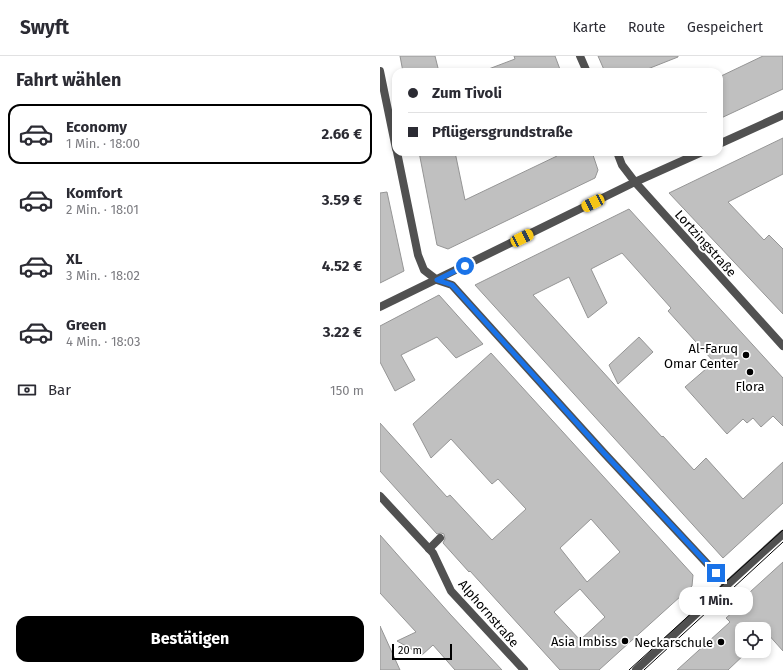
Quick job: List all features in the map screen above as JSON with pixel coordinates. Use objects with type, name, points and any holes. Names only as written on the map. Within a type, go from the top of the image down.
[{"type":"street","points":[[580,56],[585,68]]},
{"type":"street","points":[[380,72],[392,130]]},
{"type":"street","points":[[723,142],[783,115]]},
{"type":"street","points":[[398,156],[418,255],[424,270],[437,280],[452,285],[604,453],[727,585]]},
{"type":"street","name":"Lortzingstraße","points":[[619,156],[622,165],[635,182],[783,346]]},
{"type":"street","points":[[380,306],[437,280],[635,182],[693,156]]},
{"type":"street","name":"Alphornstraße","points":[[380,496],[433,553],[451,591],[524,670]]},
{"type":"street","points":[[636,670],[783,534]]},
{"type":"street","points":[[429,549],[440,538]]},
{"type":"building","points":[[400,56],[435,56],[438,68],[402,68]]},
{"type":"building","points":[[514,56],[555,56],[560,68],[491,68],[515,59]]},
{"type":"building","points":[[598,56],[678,56],[650,68],[603,68]]},
{"type":"building","points":[[763,56],[783,56],[783,89],[723,117],[723,75]]},
{"type":"building","points":[[783,138],[783,174],[728,202],[764,240],[769,235],[783,249],[783,314],[669,193]]},
{"type":"building","points":[[420,156],[456,156],[465,200],[557,156],[593,156],[598,170],[595,178],[448,249],[437,245]]},
{"type":"building","points":[[387,192],[404,271],[380,283],[380,193]]},
{"type":"building","points":[[629,209],[783,378],[783,426],[773,416],[761,427],[753,418],[747,423],[743,419],[727,434],[685,387],[714,362],[668,311],[671,308],[622,253],[591,269],[607,303],[588,318],[569,277],[533,295],[662,437],[663,436],[694,470],[706,458],[743,499],[783,462],[783,503],[723,558],[475,285]]},
{"type":"building","points":[[439,295],[483,344],[456,358],[437,337],[401,355],[415,380],[395,391],[380,362],[380,326]]},
{"type":"building","points":[[639,337],[653,352],[618,384],[609,365]]},
{"type":"building","points":[[491,353],[693,575],[692,586],[599,670],[560,670],[443,543],[445,539],[444,534],[437,534],[380,471],[380,423],[447,497],[450,495],[492,540],[526,509],[498,479],[492,484],[451,439],[431,458],[413,424]],"holes":[[[591,519],[620,552],[587,582],[560,548]],[[580,589],[605,617],[580,640],[554,612]]]},
{"type":"building","points":[[380,535],[502,670],[455,670],[433,645],[422,655],[397,641],[416,632],[380,593]]},
{"type":"building","points":[[783,562],[783,651],[771,638],[771,622],[735,622],[735,658],[741,658],[728,670],[677,670],[730,622],[726,618],[741,605],[739,602]]},
{"type":"building","points":[[380,626],[400,670],[380,670]]},
{"type":"tram line","points":[[629,670],[783,530]]},
{"type":"tram line","points":[[644,670],[783,542]]},
{"type":"place","name":"Al-Faruq Omar Center","points":[[746,355]]},
{"type":"place","name":"Flora","points":[[750,372]]},
{"type":"place","name":"Asia Imbiss","points":[[625,641]]},
{"type":"place","name":"Neckarschule","points":[[721,642]]},
{"type":"route","points":[[465,266],[437,280],[452,285],[604,453],[716,573]]}]
